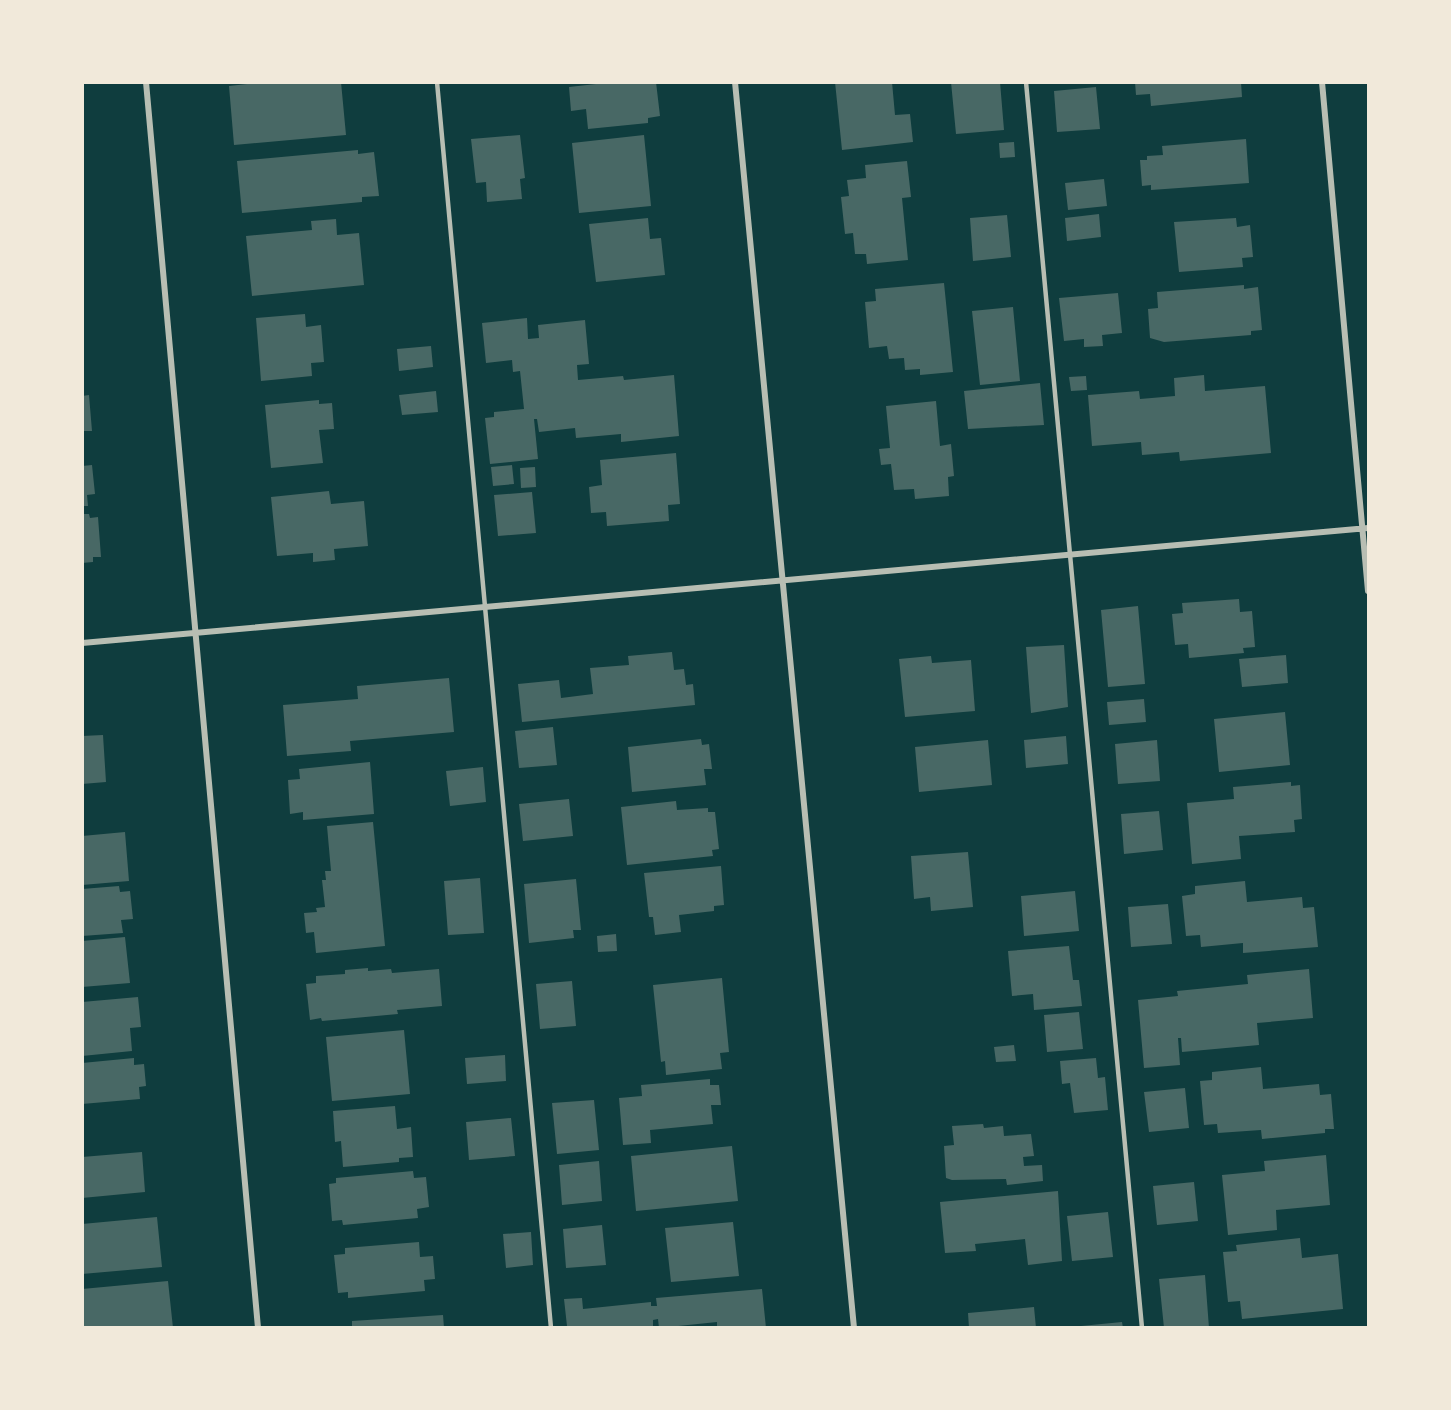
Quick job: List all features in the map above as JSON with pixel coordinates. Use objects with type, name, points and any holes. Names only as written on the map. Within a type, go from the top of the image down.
[{"type":"street","points":[[146,82],[258,1328]]},
{"type":"street","points":[[735,82],[854,1328]]},
{"type":"street","points":[[1322,82],[1366,528],[1368,591]]},
{"type":"street","points":[[82,643],[1366,528]]},
{"type":"lane","points":[[437,82],[551,1328]]},
{"type":"lane","points":[[1026,82],[1142,1328]]},
{"type":"building","points":[[266,82],[341,82],[346,135],[234,145],[229,86]]},
{"type":"building","points":[[614,82],[656,82],[660,116],[648,118],[648,123],[588,129],[586,109],[571,111],[569,87]]},
{"type":"building","points":[[835,82],[892,82],[895,115],[910,114],[913,142],[842,150]]},
{"type":"building","points":[[951,82],[1000,82],[1004,130],[956,134]]},
{"type":"building","points":[[1135,82],[1241,82],[1242,97],[1151,106],[1150,94],[1136,95]]},
{"type":"building","points":[[1096,87],[1100,129],[1057,132],[1054,91]]},
{"type":"building","points":[[520,135],[525,178],[520,179],[522,199],[487,202],[486,182],[476,183],[471,139]]},
{"type":"building","points":[[644,135],[651,206],[579,213],[572,143]]},
{"type":"building","points":[[1246,139],[1249,183],[1151,190],[1151,185],[1142,186],[1140,160],[1147,160],[1147,156],[1163,155],[1162,146]]},
{"type":"building","points":[[1014,142],[1015,157],[1000,158],[999,143]]},
{"type":"building","points":[[358,150],[358,154],[374,152],[379,196],[362,197],[362,202],[242,213],[237,161]]},
{"type":"building","points":[[907,161],[911,197],[902,198],[908,260],[867,264],[866,254],[855,254],[853,233],[845,234],[841,197],[849,196],[847,180],[866,178],[865,165]]},
{"type":"building","points":[[1104,179],[1107,206],[1068,210],[1065,183]]},
{"type":"building","points":[[1099,214],[1101,237],[1067,241],[1065,218]]},
{"type":"building","points":[[1007,215],[1011,257],[973,261],[970,218]]},
{"type":"building","points":[[648,218],[650,239],[661,238],[665,275],[596,282],[589,224]]},
{"type":"building","points":[[1236,218],[1237,227],[1250,225],[1253,257],[1242,258],[1243,267],[1179,272],[1174,222]]},
{"type":"building","points":[[336,219],[337,235],[359,233],[364,285],[252,296],[246,236],[312,230],[311,221]]},
{"type":"building","points":[[944,283],[953,372],[920,375],[920,369],[905,370],[904,358],[889,359],[887,346],[869,348],[865,302],[876,301],[875,289]]},
{"type":"building","points":[[1244,285],[1244,289],[1258,287],[1262,330],[1251,331],[1251,335],[1164,342],[1150,338],[1148,309],[1158,308],[1157,292]]},
{"type":"building","points":[[1118,293],[1122,333],[1102,335],[1103,346],[1084,347],[1084,339],[1064,341],[1059,298]]},
{"type":"building","points":[[1013,307],[1020,381],[980,385],[972,311]]},
{"type":"building","points":[[305,314],[306,327],[321,325],[324,362],[311,363],[312,376],[261,381],[256,318]]},
{"type":"building","points":[[527,318],[528,339],[539,338],[538,325],[585,320],[589,364],[577,365],[578,380],[623,376],[624,380],[674,375],[679,436],[621,442],[621,434],[576,438],[575,428],[539,432],[537,419],[534,419],[538,459],[490,464],[485,418],[494,417],[494,412],[524,409],[520,371],[513,372],[512,360],[486,363],[482,323]]},
{"type":"building","points":[[431,346],[433,367],[399,371],[397,349]]},
{"type":"building","points":[[1204,375],[1205,391],[1265,386],[1271,453],[1180,461],[1179,452],[1142,455],[1141,442],[1092,446],[1088,395],[1139,391],[1140,399],[1175,396],[1174,378]]},
{"type":"building","points":[[1086,376],[1087,390],[1071,391],[1069,377]]},
{"type":"building","points":[[1040,383],[1044,425],[968,429],[964,391]]},
{"type":"building","points":[[436,391],[438,412],[402,415],[399,395]]},
{"type":"building","points":[[89,395],[92,431],[82,431],[82,396]]},
{"type":"building","points":[[319,400],[319,404],[332,403],[334,429],[319,430],[323,463],[271,468],[265,405]]},
{"type":"building","points":[[936,401],[940,446],[951,444],[954,476],[948,477],[949,496],[915,499],[914,489],[894,490],[891,464],[881,465],[879,449],[890,448],[886,406]]},
{"type":"building","points":[[676,453],[680,504],[668,505],[669,521],[607,526],[606,512],[591,513],[589,487],[602,485],[600,460]]},
{"type":"building","points":[[92,465],[95,494],[87,495],[88,506],[82,506],[82,466]]},
{"type":"building","points":[[512,465],[514,484],[493,486],[491,467]]},
{"type":"building","points":[[535,467],[536,487],[521,488],[520,468]]},
{"type":"building","points":[[329,491],[331,504],[364,501],[368,546],[334,549],[335,560],[313,562],[313,553],[277,556],[271,497]]},
{"type":"building","points":[[532,492],[536,533],[498,536],[494,495]]},
{"type":"building","points":[[82,514],[89,514],[90,518],[98,517],[101,557],[93,557],[93,562],[82,563]]},
{"type":"building","points":[[1239,599],[1240,612],[1252,611],[1255,647],[1243,648],[1244,653],[1189,658],[1188,644],[1175,645],[1172,614],[1183,613],[1182,603]]},
{"type":"building","points":[[1138,606],[1145,684],[1108,687],[1101,610]]},
{"type":"building","points":[[1064,645],[1068,707],[1031,713],[1026,647]]},
{"type":"building","points":[[672,652],[674,670],[684,669],[686,685],[693,684],[695,705],[522,722],[518,684],[559,680],[561,698],[593,694],[590,668],[629,665],[628,656]]},
{"type":"building","points":[[1286,655],[1288,683],[1242,687],[1239,659]]},
{"type":"building","points":[[931,656],[932,663],[971,660],[975,711],[905,717],[899,659]]},
{"type":"building","points":[[449,678],[454,732],[350,741],[351,751],[287,756],[283,705],[358,699],[357,686]]},
{"type":"building","points":[[1144,699],[1146,722],[1109,725],[1107,702]]},
{"type":"building","points":[[1285,712],[1290,765],[1219,772],[1214,719]]},
{"type":"building","points":[[553,727],[557,765],[519,768],[515,731]]},
{"type":"building","points":[[103,735],[106,782],[82,784],[82,736]]},
{"type":"building","points":[[1066,736],[1068,764],[1026,768],[1024,740]]},
{"type":"building","points":[[701,739],[702,745],[709,744],[712,769],[704,769],[706,785],[632,792],[628,747]]},
{"type":"building","points":[[988,740],[992,785],[919,792],[915,747]]},
{"type":"building","points":[[1157,740],[1160,781],[1118,784],[1115,744]]},
{"type":"building","points":[[370,762],[374,814],[303,820],[303,812],[290,814],[288,780],[300,779],[299,769]]},
{"type":"building","points":[[483,767],[486,802],[450,806],[446,771]]},
{"type":"building","points":[[1291,782],[1291,786],[1300,785],[1302,819],[1294,820],[1295,832],[1239,836],[1241,859],[1192,864],[1187,803],[1234,799],[1233,787]]},
{"type":"building","points":[[569,799],[573,836],[523,841],[519,804]]},
{"type":"building","points":[[676,801],[677,810],[708,808],[708,812],[715,812],[719,849],[712,850],[713,856],[627,865],[621,807]]},
{"type":"building","points":[[1159,811],[1163,850],[1124,854],[1121,814]]},
{"type":"building","points":[[373,822],[385,946],[316,953],[314,932],[306,933],[304,913],[317,912],[316,908],[325,907],[322,880],[326,880],[325,871],[331,871],[327,826]]},
{"type":"building","points":[[125,832],[129,881],[82,885],[82,836]]},
{"type":"building","points":[[968,852],[973,907],[931,911],[930,897],[914,899],[911,856]]},
{"type":"building","points":[[721,866],[724,905],[714,906],[714,911],[679,915],[681,932],[655,935],[653,917],[649,917],[644,873]]},
{"type":"building","points":[[480,878],[484,933],[448,935],[444,881]]},
{"type":"building","points":[[576,879],[581,930],[573,930],[574,938],[529,943],[524,884]]},
{"type":"building","points":[[1245,881],[1247,902],[1302,897],[1303,908],[1314,907],[1318,947],[1243,953],[1243,943],[1201,947],[1200,935],[1186,936],[1182,896],[1195,894],[1195,886]]},
{"type":"building","points":[[119,886],[120,892],[130,891],[133,919],[121,920],[123,933],[82,936],[82,889]]},
{"type":"building","points":[[1075,891],[1079,931],[1024,936],[1021,896]]},
{"type":"building","points":[[1168,904],[1172,944],[1131,947],[1128,907]]},
{"type":"building","points":[[616,934],[617,951],[598,952],[597,936]]},
{"type":"building","points":[[125,937],[130,983],[82,987],[82,941]]},
{"type":"building","points":[[1069,946],[1073,980],[1079,980],[1082,1006],[1034,1010],[1033,994],[1012,996],[1008,951]]},
{"type":"building","points":[[368,968],[368,971],[391,969],[392,973],[439,969],[442,1006],[397,1010],[398,1014],[322,1021],[321,1018],[310,1020],[306,984],[316,983],[316,976],[345,974],[345,970]]},
{"type":"building","points":[[1309,969],[1313,1018],[1257,1023],[1259,1045],[1182,1052],[1181,1038],[1178,1038],[1180,1065],[1144,1068],[1138,1000],[1178,996],[1177,991],[1248,984],[1247,975]]},
{"type":"building","points":[[722,978],[729,1052],[720,1053],[722,1069],[666,1075],[665,1061],[661,1062],[653,985]]},
{"type":"building","points":[[572,981],[576,1026],[540,1029],[536,984]]},
{"type":"building","points":[[138,997],[141,1027],[130,1028],[132,1051],[82,1056],[82,1002]]},
{"type":"building","points":[[1079,1012],[1083,1049],[1047,1052],[1044,1015]]},
{"type":"building","points":[[404,1030],[410,1094],[332,1101],[326,1037]]},
{"type":"building","points":[[1014,1045],[1016,1061],[996,1062],[994,1047]]},
{"type":"building","points":[[505,1055],[506,1081],[467,1084],[465,1058]]},
{"type":"building","points":[[134,1058],[134,1065],[144,1064],[146,1086],[139,1087],[140,1099],[82,1104],[82,1063]]},
{"type":"building","points":[[1096,1058],[1098,1078],[1105,1077],[1108,1110],[1074,1113],[1070,1083],[1062,1084],[1060,1061]]},
{"type":"building","points":[[1261,1067],[1263,1089],[1319,1084],[1320,1095],[1331,1094],[1334,1129],[1325,1129],[1325,1133],[1262,1139],[1261,1130],[1218,1133],[1217,1124],[1204,1125],[1200,1081],[1212,1080],[1212,1072]]},
{"type":"building","points":[[710,1079],[710,1085],[719,1085],[721,1105],[711,1105],[713,1124],[650,1130],[651,1143],[623,1145],[619,1098],[642,1096],[641,1085]]},
{"type":"building","points":[[1185,1088],[1189,1128],[1149,1132],[1144,1092]]},
{"type":"building","points":[[594,1100],[599,1150],[557,1154],[552,1103]]},
{"type":"building","points":[[395,1106],[397,1129],[411,1127],[413,1157],[399,1158],[399,1162],[343,1167],[341,1141],[335,1142],[333,1111]]},
{"type":"building","points":[[511,1118],[515,1156],[469,1160],[466,1122]]},
{"type":"building","points":[[983,1124],[984,1128],[1003,1126],[1004,1136],[1031,1134],[1034,1156],[1023,1157],[1024,1166],[1042,1165],[1043,1181],[1007,1185],[1006,1179],[952,1180],[946,1178],[944,1146],[954,1145],[952,1126]]},
{"type":"building","points":[[732,1146],[738,1201],[636,1211],[631,1156]]},
{"type":"building","points":[[142,1152],[145,1192],[82,1198],[82,1157]]},
{"type":"building","points":[[1326,1155],[1330,1205],[1276,1210],[1277,1230],[1228,1235],[1222,1175],[1265,1171],[1264,1161]]},
{"type":"building","points":[[599,1161],[602,1201],[562,1205],[559,1165]]},
{"type":"building","points":[[413,1171],[414,1178],[426,1177],[429,1207],[417,1209],[418,1218],[343,1225],[342,1220],[332,1221],[329,1184],[336,1183],[336,1178]]},
{"type":"building","points":[[1194,1182],[1198,1221],[1157,1225],[1153,1186]]},
{"type":"building","points":[[1058,1191],[1062,1261],[1028,1265],[1025,1239],[975,1244],[976,1251],[945,1253],[940,1202]]},
{"type":"building","points":[[1108,1212],[1113,1257],[1072,1261],[1067,1216]]},
{"type":"building","points":[[157,1217],[162,1267],[82,1274],[82,1224]]},
{"type":"building","points":[[733,1222],[739,1276],[671,1282],[665,1228]]},
{"type":"building","points":[[602,1225],[606,1265],[566,1268],[563,1229]]},
{"type":"building","points":[[531,1232],[533,1265],[506,1268],[503,1234]]},
{"type":"building","points":[[1300,1238],[1302,1258],[1338,1254],[1343,1309],[1242,1319],[1240,1301],[1228,1302],[1223,1252],[1237,1251],[1236,1245]]},
{"type":"building","points":[[419,1242],[420,1257],[433,1256],[435,1279],[424,1280],[425,1291],[348,1298],[348,1292],[338,1293],[334,1255],[345,1254],[345,1248]]},
{"type":"building","points":[[1205,1275],[1209,1328],[1164,1328],[1159,1279]]},
{"type":"building","points":[[168,1281],[173,1328],[82,1328],[82,1289]]},
{"type":"building","points":[[762,1289],[766,1328],[717,1328],[717,1322],[659,1328],[658,1319],[653,1320],[653,1328],[567,1326],[564,1299],[582,1298],[583,1309],[651,1302],[651,1306],[657,1306],[656,1298]]},
{"type":"building","points":[[1034,1307],[1036,1328],[969,1328],[968,1313]]},
{"type":"building","points":[[443,1315],[444,1328],[352,1328],[352,1321]]},
{"type":"building","points":[[1122,1322],[1123,1328],[1081,1328],[1081,1326]]}]
